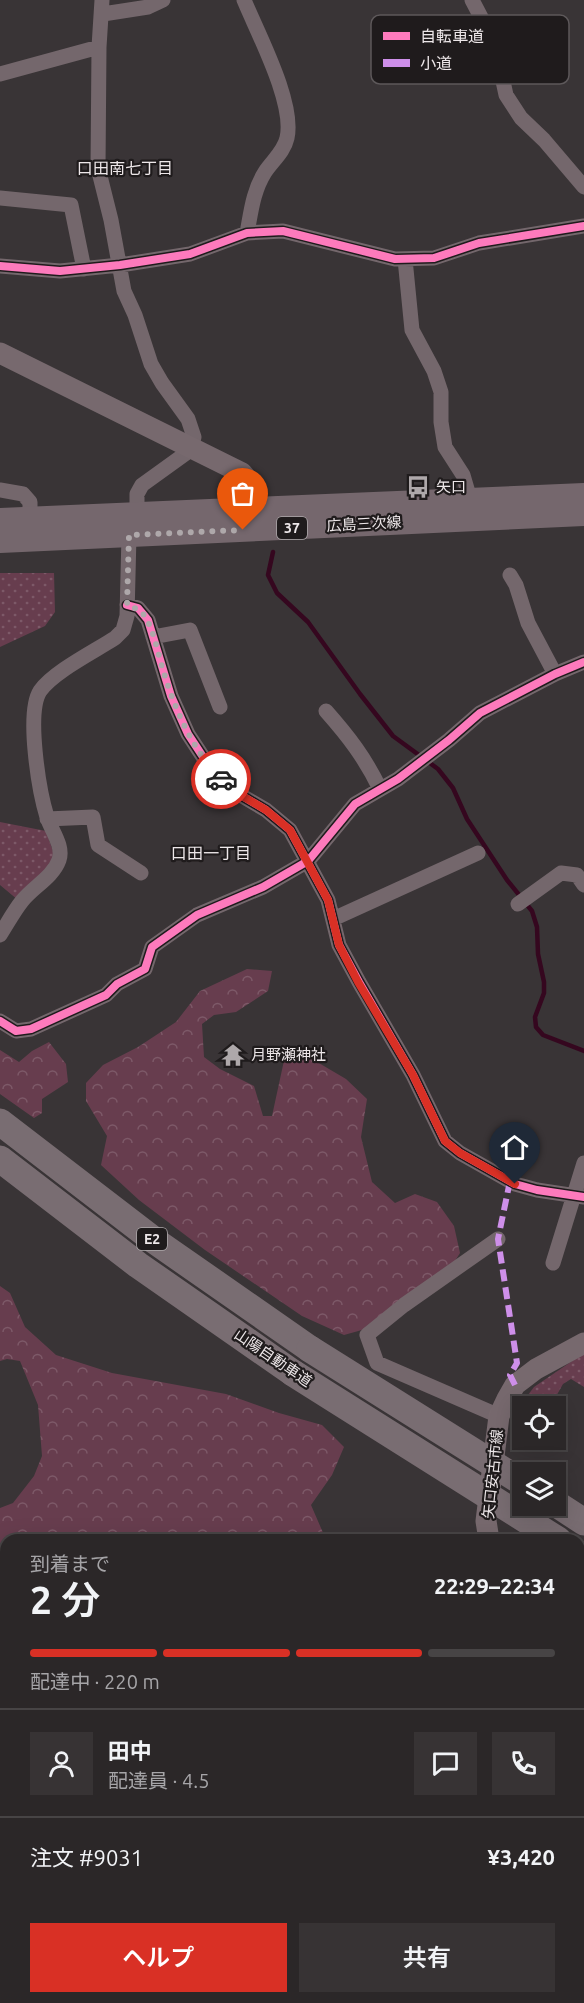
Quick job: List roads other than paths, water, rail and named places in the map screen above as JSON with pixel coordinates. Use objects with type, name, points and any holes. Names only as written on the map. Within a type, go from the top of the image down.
[{"type":"highway","name":"山陽自動車道","points":[[0,1122],[155,1241],[310,1349],[512,1476]]},
{"type":"highway","name":"山陽自動車道","points":[[0,1159],[138,1265],[293,1373],[548,1534]]},
{"type":"highway","points":[[566,1510],[584,1522]]},
{"type":"main road","name":"広島三次線","points":[[257,519],[470,499],[584,495]]},
{"type":"main road","name":"広島三次線","points":[[0,541],[133,524],[257,519],[584,514]]},
{"type":"main road","name":"広島三次線","points":[[0,520],[30,519],[133,524]]},
{"type":"street","points":[[0,935],[22,900],[53,870],[60,859],[60,848],[47,819],[39,784],[34,706],[40,692],[50,679],[115,638],[123,630],[137,494],[142,486],[191,448],[194,437],[188,419],[151,364],[135,315],[123,291],[120,265],[98,168],[99,47],[102,7],[148,8],[163,0]]},
{"type":"street","points":[[244,0],[280,86],[289,120],[287,140],[265,171],[256,189],[247,233]]},
{"type":"street","points":[[472,0],[480,15]]},
{"type":"street","points":[[0,74],[99,47]]},
{"type":"street","points":[[504,84],[506,95],[521,118],[544,140],[584,187]]},
{"type":"street","points":[[0,198],[71,205],[84,269]]},
{"type":"street","points":[[0,266],[60,271],[120,265],[190,254],[247,233],[283,231],[395,259],[434,258],[479,243],[584,225]]},
{"type":"street","points":[[405,259],[412,330],[434,371],[441,392],[441,422],[446,447],[463,475],[470,499]]},
{"type":"street","points":[[0,353],[242,473],[253,486],[257,519]]},
{"type":"street","points":[[0,490],[23,494],[30,501],[30,519]]},
{"type":"street","points":[[510,574],[516,585],[528,624],[555,674]]},
{"type":"street","points":[[127,605],[138,608],[148,620],[171,696],[188,734],[209,766],[232,790],[266,810],[290,830],[328,900],[339,945],[413,1075],[445,1141],[460,1153],[515,1184],[537,1190],[579,1196]]},
{"type":"street","points":[[153,637],[190,630],[220,707]]},
{"type":"street","points":[[0,1021],[16,1031],[31,1029],[106,995],[117,984],[145,969],[152,947],[197,915],[263,887],[308,861],[355,804],[398,779],[480,713],[555,674],[584,662]]},
{"type":"street","points":[[326,711],[349,736],[367,762],[380,789]]},
{"type":"street","points":[[47,819],[93,817],[98,845],[141,873]]},
{"type":"street","points":[[333,919],[478,853]]},
{"type":"street","points":[[518,904],[561,873],[577,875],[584,885]]},
{"type":"street","points":[[553,1263],[579,1196],[584,1163]]},
{"type":"street","points":[[498,1239],[404,1305],[367,1335],[377,1363],[499,1416]]},
{"type":"street","name":"矢口安古市線","points":[[488,1534],[486,1521],[499,1416],[507,1399],[515,1385],[536,1370],[584,1343]]},
{"type":"waterway","points":[[273,552],[268,575],[277,593],[308,622],[393,736],[438,769],[453,788],[467,819],[507,880],[532,911],[537,927],[538,954],[544,982],[544,993],[535,1017],[536,1027],[543,1035],[584,1051]]},
{"type":"place","name":"矢口","points":[[418,487]]},
{"type":"place","name":"月野瀬神社","points":[[233,1055]]},
{"type":"district","name":"口田南七丁目","points":[[125,168]]},
{"type":"district","name":"口田一丁目","points":[[211,853]]}]
